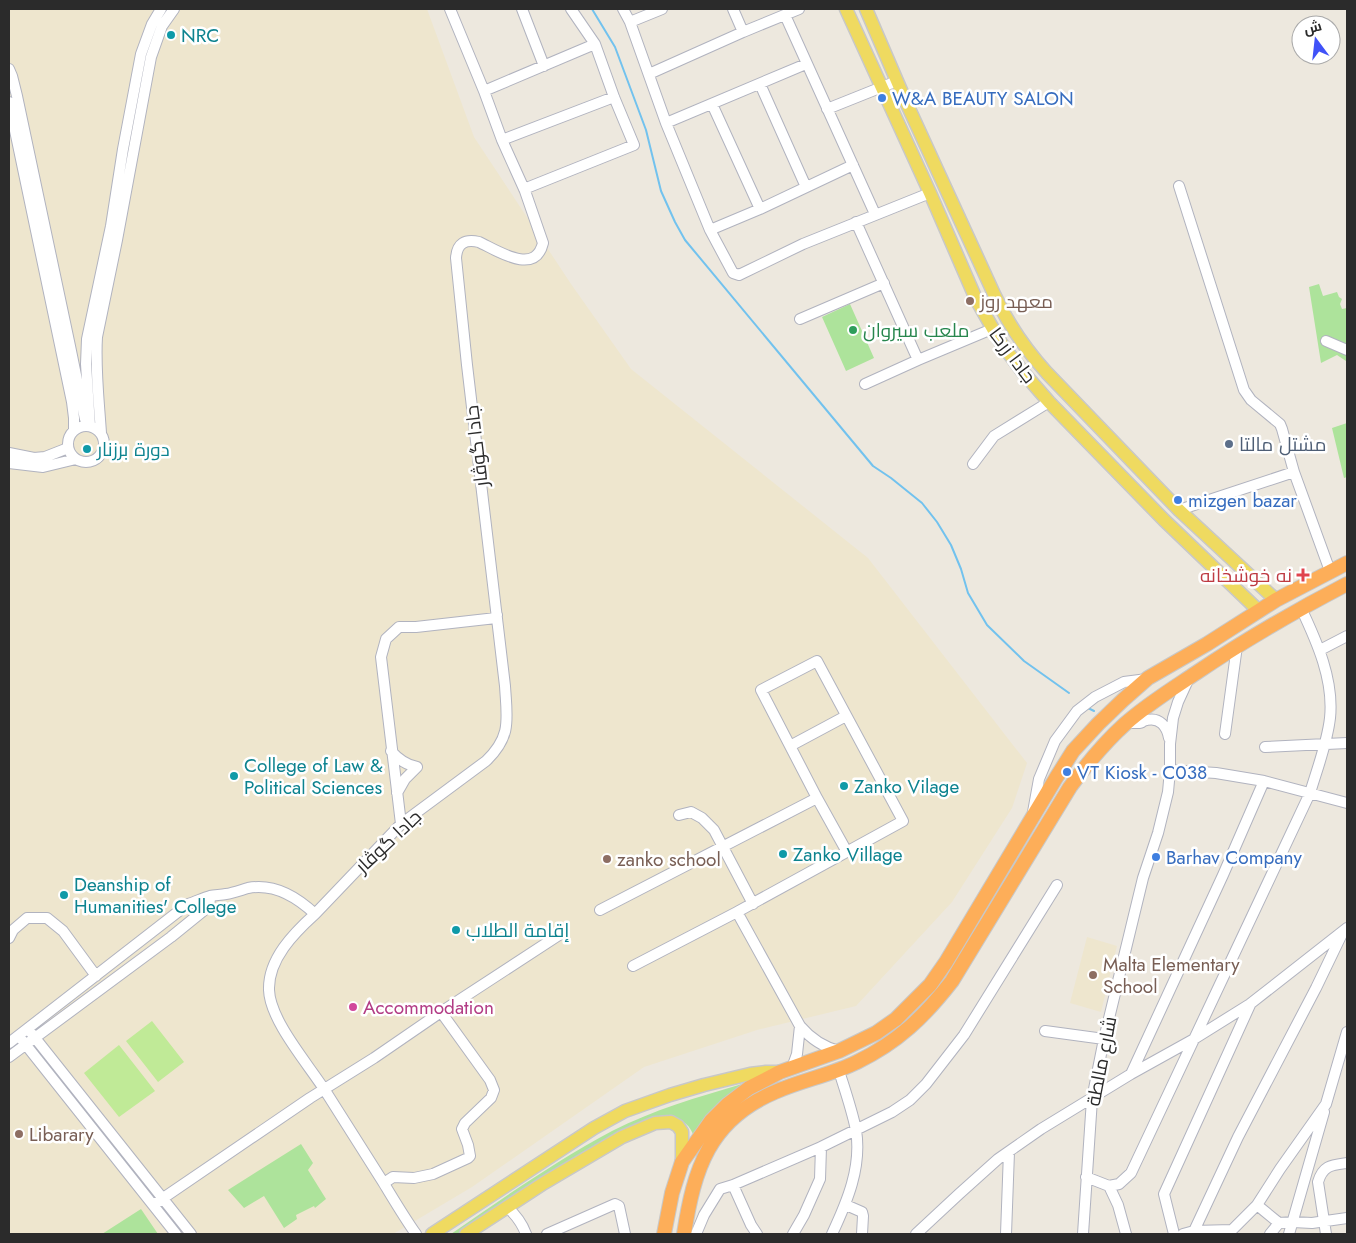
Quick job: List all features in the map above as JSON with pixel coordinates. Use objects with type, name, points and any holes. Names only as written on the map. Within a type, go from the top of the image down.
[{"type":"highway","points":[[663,1232],[672,1193],[682,1162],[711,1122],[728,1104],[749,1088],[786,1070],[839,1052],[876,1033],[896,1019],[930,985],[946,962],[1073,751],[1098,724],[1148,678],[1207,644],[1276,600],[1347,563]]},
{"type":"highway","points":[[684,1234],[690,1195],[699,1167],[711,1143],[726,1125],[739,1112],[755,1101],[776,1091],[839,1071],[858,1062],[895,1040],[936,1002],[952,981],[1070,787],[1100,750],[1126,723],[1237,646],[1347,584]]},
{"type":"highway","points":[[1056,778],[1070,787]]},
{"type":"main road","name":"جادا زرکا","points":[[846,9],[930,193],[976,300],[992,329],[1022,371],[1050,402],[1164,520],[1259,612]]},
{"type":"main road","name":"جادا زرکا","points":[[866,9],[1003,313],[1017,336],[1042,368],[1178,510],[1276,600]]},
{"type":"main road","points":[[1249,601],[1259,601],[1263,596],[1264,589]]},
{"type":"main road","points":[[432,1234],[594,1128],[625,1111],[687,1090],[758,1072],[786,1070]]},
{"type":"main road","points":[[466,1234],[544,1183],[622,1137],[654,1123],[670,1122],[678,1126],[682,1132],[682,1162]]},
{"type":"street","points":[[88,425],[87,339],[111,226],[123,148],[141,54],[152,24],[161,9]]},
{"type":"street","points":[[9,102],[72,402],[74,429],[68,438],[68,448],[72,456],[86,462],[97,458],[103,450],[96,360],[97,337],[151,57],[162,26],[174,9]]},
{"type":"street","name":"جادا گوڤار","points":[[416,1234],[280,1024],[271,1003],[269,989],[272,969],[280,952],[291,938],[401,824],[486,761],[498,748],[506,730],[505,686],[466,365],[456,258],[457,250],[465,241],[479,242],[520,260],[532,259],[542,250],[543,243],[524,190],[450,9]]},
{"type":"street","points":[[522,9],[544,66]]},
{"type":"street","points":[[524,190],[634,145],[595,44],[571,9]]},
{"type":"street","points":[[623,9],[630,22],[666,123],[710,230],[733,273],[739,275],[803,244],[930,193]]},
{"type":"street","points":[[630,22],[662,9]]},
{"type":"street","points":[[733,9],[743,32]]},
{"type":"street","points":[[648,74],[799,9]]},
{"type":"street","points":[[785,15],[875,214]]},
{"type":"street","points":[[484,91],[595,44]]},
{"type":"street","points":[[666,123],[806,64]]},
{"type":"street","points":[[9,69],[17,96],[88,425]]},
{"type":"street","points":[[827,109],[897,81]]},
{"type":"street","points":[[760,84],[806,187]]},
{"type":"street","points":[[502,140],[614,97]]},
{"type":"street","points":[[712,104],[760,209]]},
{"type":"street","points":[[710,230],[726,225],[854,165]]},
{"type":"street","points":[[1179,186],[1244,390],[1251,400],[1280,424],[1294,472],[1330,571]]},
{"type":"street","points":[[856,222],[918,360]]},
{"type":"street","points":[[800,319],[884,283]]},
{"type":"street","points":[[865,384],[992,329]]},
{"type":"street","points":[[1326,341],[1347,350]]},
{"type":"street","points":[[973,464],[994,436],[1050,402]]},
{"type":"street","points":[[74,429],[88,425],[97,428],[102,434]]},
{"type":"street","points":[[9,454],[34,458],[45,457],[68,448]]},
{"type":"street","points":[[9,463],[43,467],[76,459]]},
{"type":"street","points":[[1178,510],[1294,472]]},
{"type":"street","points":[[1086,1178],[1110,1186],[1119,1184],[1131,1173],[1310,793],[1330,718],[1329,690],[1320,650],[1302,608]]},
{"type":"street","points":[[401,824],[381,657],[386,639],[399,627],[416,627],[496,618],[497,615]]},
{"type":"street","points":[[1320,650],[1347,636]]},
{"type":"street","points":[[1225,734],[1237,646]]},
{"type":"street","points":[[633,966],[752,904],[848,852],[903,821],[817,661],[761,690],[817,798],[848,852]]},
{"type":"street","name":"شارع مالطة","points":[[1083,1234],[1092,1099],[1104,1040],[1143,878],[1158,833],[1168,792],[1170,744],[1175,711],[1190,677]]},
{"type":"street","points":[[1033,818],[1038,779],[1055,741],[1078,711],[1095,697],[1124,682],[1148,678]]},
{"type":"street","points":[[790,746],[846,716]]},
{"type":"street","name":"شارع مالطة","points":[[1126,723],[1153,719],[1161,722],[1167,729],[1170,744]]},
{"type":"street","points":[[1266,747],[1347,743]]},
{"type":"street","points":[[391,751],[405,764],[417,767],[405,779],[398,793]]},
{"type":"street","points":[[1170,770],[1216,773],[1264,781],[1347,803]]},
{"type":"street","points":[[1131,1074],[1223,875],[1264,781]]},
{"type":"street","points":[[600,910],[817,798]]},
{"type":"street","points":[[680,815],[691,812],[702,818],[714,830],[752,904]]},
{"type":"street","points":[[696,1234],[704,1215],[720,1189],[822,1146],[892,1112],[910,1100],[926,1084],[964,1035],[1057,884]]},
{"type":"street","points":[[9,1057],[22,1040],[96,976],[188,904],[211,896],[263,886],[275,888],[285,893],[307,906],[315,914]]},
{"type":"street","points":[[31,1033],[171,937],[208,906],[211,896]]},
{"type":"street","points":[[737,912],[800,1026],[818,1043],[839,1052]]},
{"type":"street","points":[[9,938],[14,930],[27,918],[47,918],[63,930],[96,976]]},
{"type":"street","points":[[916,1234],[998,1159],[1041,1129],[1250,1004],[1346,929]]},
{"type":"street","points":[[1194,1230],[1238,1137],[1346,929]]},
{"type":"street","points":[[153,1205],[562,933]]},
{"type":"street","points":[[1174,1234],[1164,1194],[1250,1004]]},
{"type":"street","points":[[384,1183],[393,1177],[414,1178],[433,1174],[468,1158],[470,1156],[468,1145],[462,1129],[465,1122],[491,1098],[494,1090],[490,1080],[441,1012]]},
{"type":"street","points":[[786,1070],[797,1054],[800,1026]]},
{"type":"street","points":[[1044,1031],[1104,1040]]},
{"type":"street","points":[[1290,1234],[1347,1032]]},
{"type":"street","points":[[31,1033],[191,1234]]},
{"type":"street","points":[[9,1043],[22,1040]]},
{"type":"street","points":[[22,1040],[176,1234]]},
{"type":"street","points":[[832,1234],[846,1205],[858,1148],[855,1129],[839,1071]]},
{"type":"street","points":[[1183,1234],[1194,1230],[1230,1232],[1257,1205],[1326,1104]]},
{"type":"street","points":[[793,1234],[804,1215],[820,1179],[822,1146]]},
{"type":"street","points":[[1006,1234],[1009,1152]]},
{"type":"street","points":[[1326,1234],[1318,1182],[1320,1174],[1325,1168],[1347,1163]]},
{"type":"street","points":[[733,1185],[751,1225],[758,1234]]},
{"type":"street","points":[[1110,1186],[1118,1205],[1126,1234]]},
{"type":"street","points":[[546,1234],[615,1204],[619,1206],[625,1234]]},
{"type":"street","points":[[846,1205],[862,1212],[862,1234]]},
{"type":"street","points":[[1257,1205],[1279,1223],[1312,1223],[1347,1218]]},
{"type":"street","points":[[507,1207],[516,1216],[526,1234]]},
{"type":"street","points":[[1270,1234],[1279,1223]]},
{"type":"shaded area","points":[[9,9],[427,9],[474,137],[571,284],[631,369],[868,558],[1027,763],[1012,808],[952,902],[856,1006],[757,1030],[644,1067],[472,1187],[393,1234],[9,1234]]},
{"type":"shaded area","name":"Malta Elementary School","points":[[1087,937],[1117,946],[1101,1012],[1070,1003]]},
{"type":"green space","points":[[1319,284],[1323,296],[1337,292],[1342,299],[1340,304],[1342,309],[1347,308],[1347,368],[1346,361],[1337,355],[1321,363],[1309,287]]},
{"type":"green space","points":[[850,304],[874,358],[846,371],[822,317]]},
{"type":"green space","points":[[1347,423],[1347,477],[1344,478],[1332,428]]},
{"type":"green space","points":[[152,1021],[184,1062],[158,1082],[126,1041]]},
{"type":"green space","points":[[119,1045],[155,1091],[119,1117],[84,1073]]},
{"type":"green space","points":[[742,1084],[710,1114],[693,1134],[683,1122],[668,1117],[463,1234],[451,1234],[550,1167],[612,1131],[660,1110]]},
{"type":"green space","points":[[301,1144],[313,1163],[308,1170],[326,1199],[315,1208],[314,1206],[296,1215],[297,1219],[284,1228],[264,1196],[244,1208],[228,1190]]},
{"type":"green space","points":[[141,1209],[158,1234],[102,1234]]},
{"type":"waterway","points":[[592,9],[615,47],[646,130],[661,191],[685,240],[873,466],[922,503],[937,522],[951,545],[968,593],[987,625],[1024,661],[1069,693]]},
{"type":"waterway","points":[[1088,708],[1094,711]]},
{"type":"place","name":"NRC","points":[[171,35]]},
{"type":"place","name":"W&A BEAUTY SALON","points":[[882,98]]},
{"type":"place","name":"معهد روز","points":[[970,301]]},
{"type":"place","name":"ملعب سيروان","points":[[853,330]]},
{"type":"place","name":"مشتل مالتا","points":[[1229,444]]},
{"type":"place","name":"دورة برزنار","points":[[87,449]]},
{"type":"place","name":"mizgen bazar","points":[[1178,500]]},
{"type":"place","name":"نه خوشخانه","points":[[1303,575]]},
{"type":"place","name":"VT Kiosk - C038","points":[[1067,772]]},
{"type":"place","name":"College of Law & Political Sciences","points":[[234,776]]},
{"type":"place","name":"Zanko Vilage","points":[[844,786]]},
{"type":"place","name":"Zanko Village","points":[[783,854]]},
{"type":"place","name":"Barhav Company","points":[[1156,857]]},
{"type":"place","name":"zanko school","points":[[607,859]]},
{"type":"place","name":"Deanship of Humanities' College","points":[[64,895]]},
{"type":"place","name":"إقامة الطلاب","points":[[456,930]]},
{"type":"place","name":"Malta Elementary School","points":[[1093,975]]},
{"type":"place","name":"Accommodation","points":[[353,1007]]},
{"type":"place","name":"Libarary","points":[[19,1134]]}]
